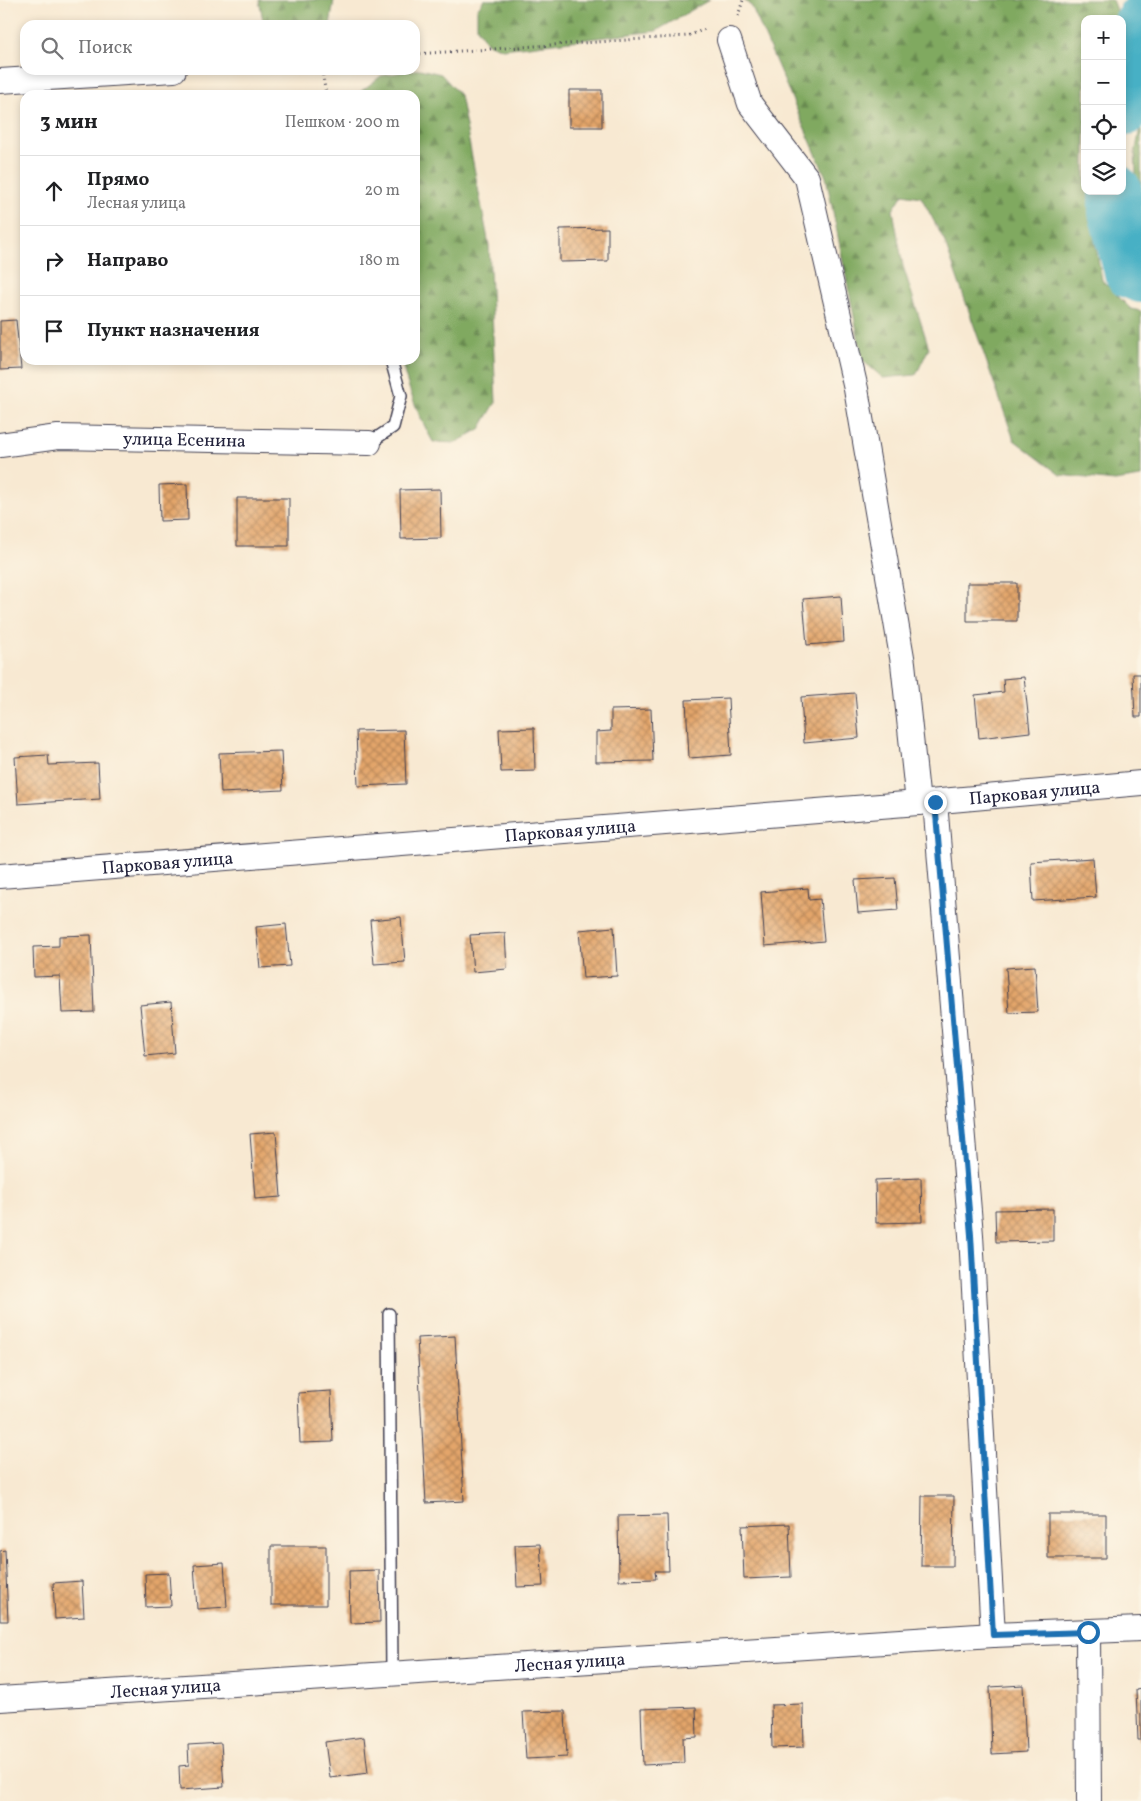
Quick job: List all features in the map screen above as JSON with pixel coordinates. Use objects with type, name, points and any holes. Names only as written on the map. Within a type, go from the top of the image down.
[{"type":"street","points":[[721,32],[750,104],[807,178],[858,399],[904,662],[927,802],[971,1235],[993,1635]]},
{"type":"street","points":[[0,81],[95,75]]},
{"type":"street","name":"улица Есенина","points":[[0,446],[58,437],[369,443]]},
{"type":"street","name":"Парковая улица","points":[[0,876],[927,802],[1141,783]]},
{"type":"street","name":"Лесная улица","points":[[0,1699],[993,1635],[1141,1629]]},
{"type":"street","points":[[1088,1632],[1089,1801]]},
{"type":"lane","points":[[369,443],[393,427],[401,396],[392,365]]},
{"type":"lane","points":[[390,1314],[392,1674]]},
{"type":"path","points":[[730,16],[739,13]]},
{"type":"path","points":[[420,54],[688,36],[721,32]]},
{"type":"path","points":[[323,75],[325,90]]},
{"type":"green space","points":[[259,0],[334,0],[331,20],[263,20]]},
{"type":"green space","points":[[484,0],[709,0],[656,31],[503,49],[487,43],[477,28],[477,9]]},
{"type":"green space","points":[[744,0],[1112,0],[1118,15],[1081,15],[1081,195],[1094,195],[1091,220],[1102,280],[1131,309],[1141,311],[1141,477],[1115,481],[1060,475],[1014,440],[944,240],[921,197],[903,194],[893,210],[903,266],[929,348],[916,375],[883,378],[863,361],[826,177],[752,7]]},
{"type":"green space","points":[[420,69],[441,74],[460,95],[489,245],[496,402],[480,429],[455,443],[433,442],[414,402],[402,365],[420,365],[420,90],[363,90],[381,76],[420,75]]},
{"type":"green space","points":[[1141,123],[1141,226],[1138,218],[1135,153]]},
{"type":"building","points":[[569,90],[602,90],[602,127],[569,127]]},
{"type":"building","points":[[608,228],[608,261],[560,262],[560,229]]},
{"type":"building","points":[[16,320],[21,369],[0,370],[0,321]]},
{"type":"building","points":[[187,484],[188,520],[160,521],[159,485]]},
{"type":"building","points":[[440,489],[441,538],[401,539],[400,490]]},
{"type":"building","points":[[237,498],[289,498],[289,546],[237,546]]},
{"type":"building","points":[[967,583],[1017,583],[1017,621],[967,621]]},
{"type":"building","points":[[841,596],[844,642],[807,645],[803,599]]},
{"type":"building","points":[[1133,674],[1141,674],[1141,717],[1135,717]]},
{"type":"building","points":[[1024,677],[1030,732],[979,738],[975,695],[1004,692],[1003,679]]},
{"type":"building","points":[[855,693],[859,738],[804,743],[801,697]]},
{"type":"building","points":[[728,698],[731,755],[689,758],[686,700]]},
{"type":"building","points":[[651,709],[653,761],[596,762],[596,732],[611,731],[611,710]]},
{"type":"building","points":[[534,728],[535,771],[501,772],[499,729]]},
{"type":"building","points":[[404,730],[406,784],[358,786],[356,731]]},
{"type":"building","points":[[281,751],[283,790],[221,793],[219,753]]},
{"type":"building","points":[[48,755],[49,765],[98,763],[100,799],[18,804],[15,757]]},
{"type":"building","points":[[1093,858],[1096,897],[1033,901],[1031,862]]},
{"type":"building","points":[[895,878],[898,910],[858,913],[855,880]]},
{"type":"building","points":[[808,888],[809,900],[820,899],[824,941],[765,946],[761,892]]},
{"type":"building","points":[[401,917],[405,962],[374,964],[370,920]]},
{"type":"building","points":[[286,924],[290,966],[260,968],[256,927]]},
{"type":"building","points":[[614,927],[617,976],[583,978],[579,930]]},
{"type":"building","points":[[505,933],[507,969],[473,972],[470,935]]},
{"type":"building","points":[[91,935],[94,1012],[62,1013],[60,976],[34,977],[33,947],[59,946],[59,936]]},
{"type":"building","points":[[1035,966],[1038,1012],[1009,1013],[1006,968]]},
{"type":"building","points":[[171,1002],[175,1053],[145,1056],[140,1005]]},
{"type":"building","points":[[276,1132],[281,1197],[255,1199],[250,1134]]},
{"type":"building","points":[[921,1178],[922,1222],[876,1223],[875,1180]]},
{"type":"building","points":[[1053,1209],[1053,1241],[996,1242],[995,1210]]},
{"type":"building","points":[[455,1336],[464,1501],[426,1503],[417,1338]]},
{"type":"building","points":[[331,1391],[333,1442],[300,1443],[298,1393]]},
{"type":"building","points":[[922,1496],[954,1496],[953,1566],[921,1566]]},
{"type":"building","points":[[1048,1514],[1106,1514],[1106,1558],[1048,1558]]},
{"type":"building","points":[[667,1515],[669,1571],[655,1571],[656,1579],[619,1580],[618,1516]]},
{"type":"building","points":[[789,1524],[791,1577],[744,1579],[742,1526]]},
{"type":"building","points":[[540,1544],[543,1586],[517,1587],[515,1545]]},
{"type":"building","points":[[271,1546],[326,1546],[326,1605],[271,1605]]},
{"type":"building","points":[[5,1550],[8,1621],[0,1621],[0,1551]]},
{"type":"building","points":[[224,1563],[227,1607],[197,1609],[194,1565]]},
{"type":"building","points":[[379,1570],[380,1622],[350,1623],[349,1571]]},
{"type":"building","points":[[169,1573],[171,1606],[146,1607],[145,1574]]},
{"type":"building","points":[[82,1581],[84,1617],[55,1619],[53,1583]]},
{"type":"building","points":[[1023,1685],[1026,1752],[992,1754],[990,1687]]},
{"type":"building","points":[[1141,1689],[1141,1740],[1138,1740],[1136,1690]]},
{"type":"building","points":[[803,1704],[804,1747],[772,1748],[771,1705]]},
{"type":"building","points":[[696,1707],[697,1737],[683,1738],[684,1763],[643,1765],[641,1709]]},
{"type":"building","points":[[565,1711],[567,1757],[526,1759],[523,1712]]},
{"type":"building","points":[[364,1737],[368,1773],[330,1778],[325,1742]]},
{"type":"building","points":[[221,1743],[224,1787],[180,1790],[179,1766],[189,1765],[188,1745]]},
{"type":"waterway","points":[[1123,105],[1141,22]]},
{"type":"waterway","points":[[1115,195],[1115,212],[1131,272],[1141,276]]},
{"type":"route","points":[[935,802],[971,1235],[993,1635],[1088,1632]]}]
